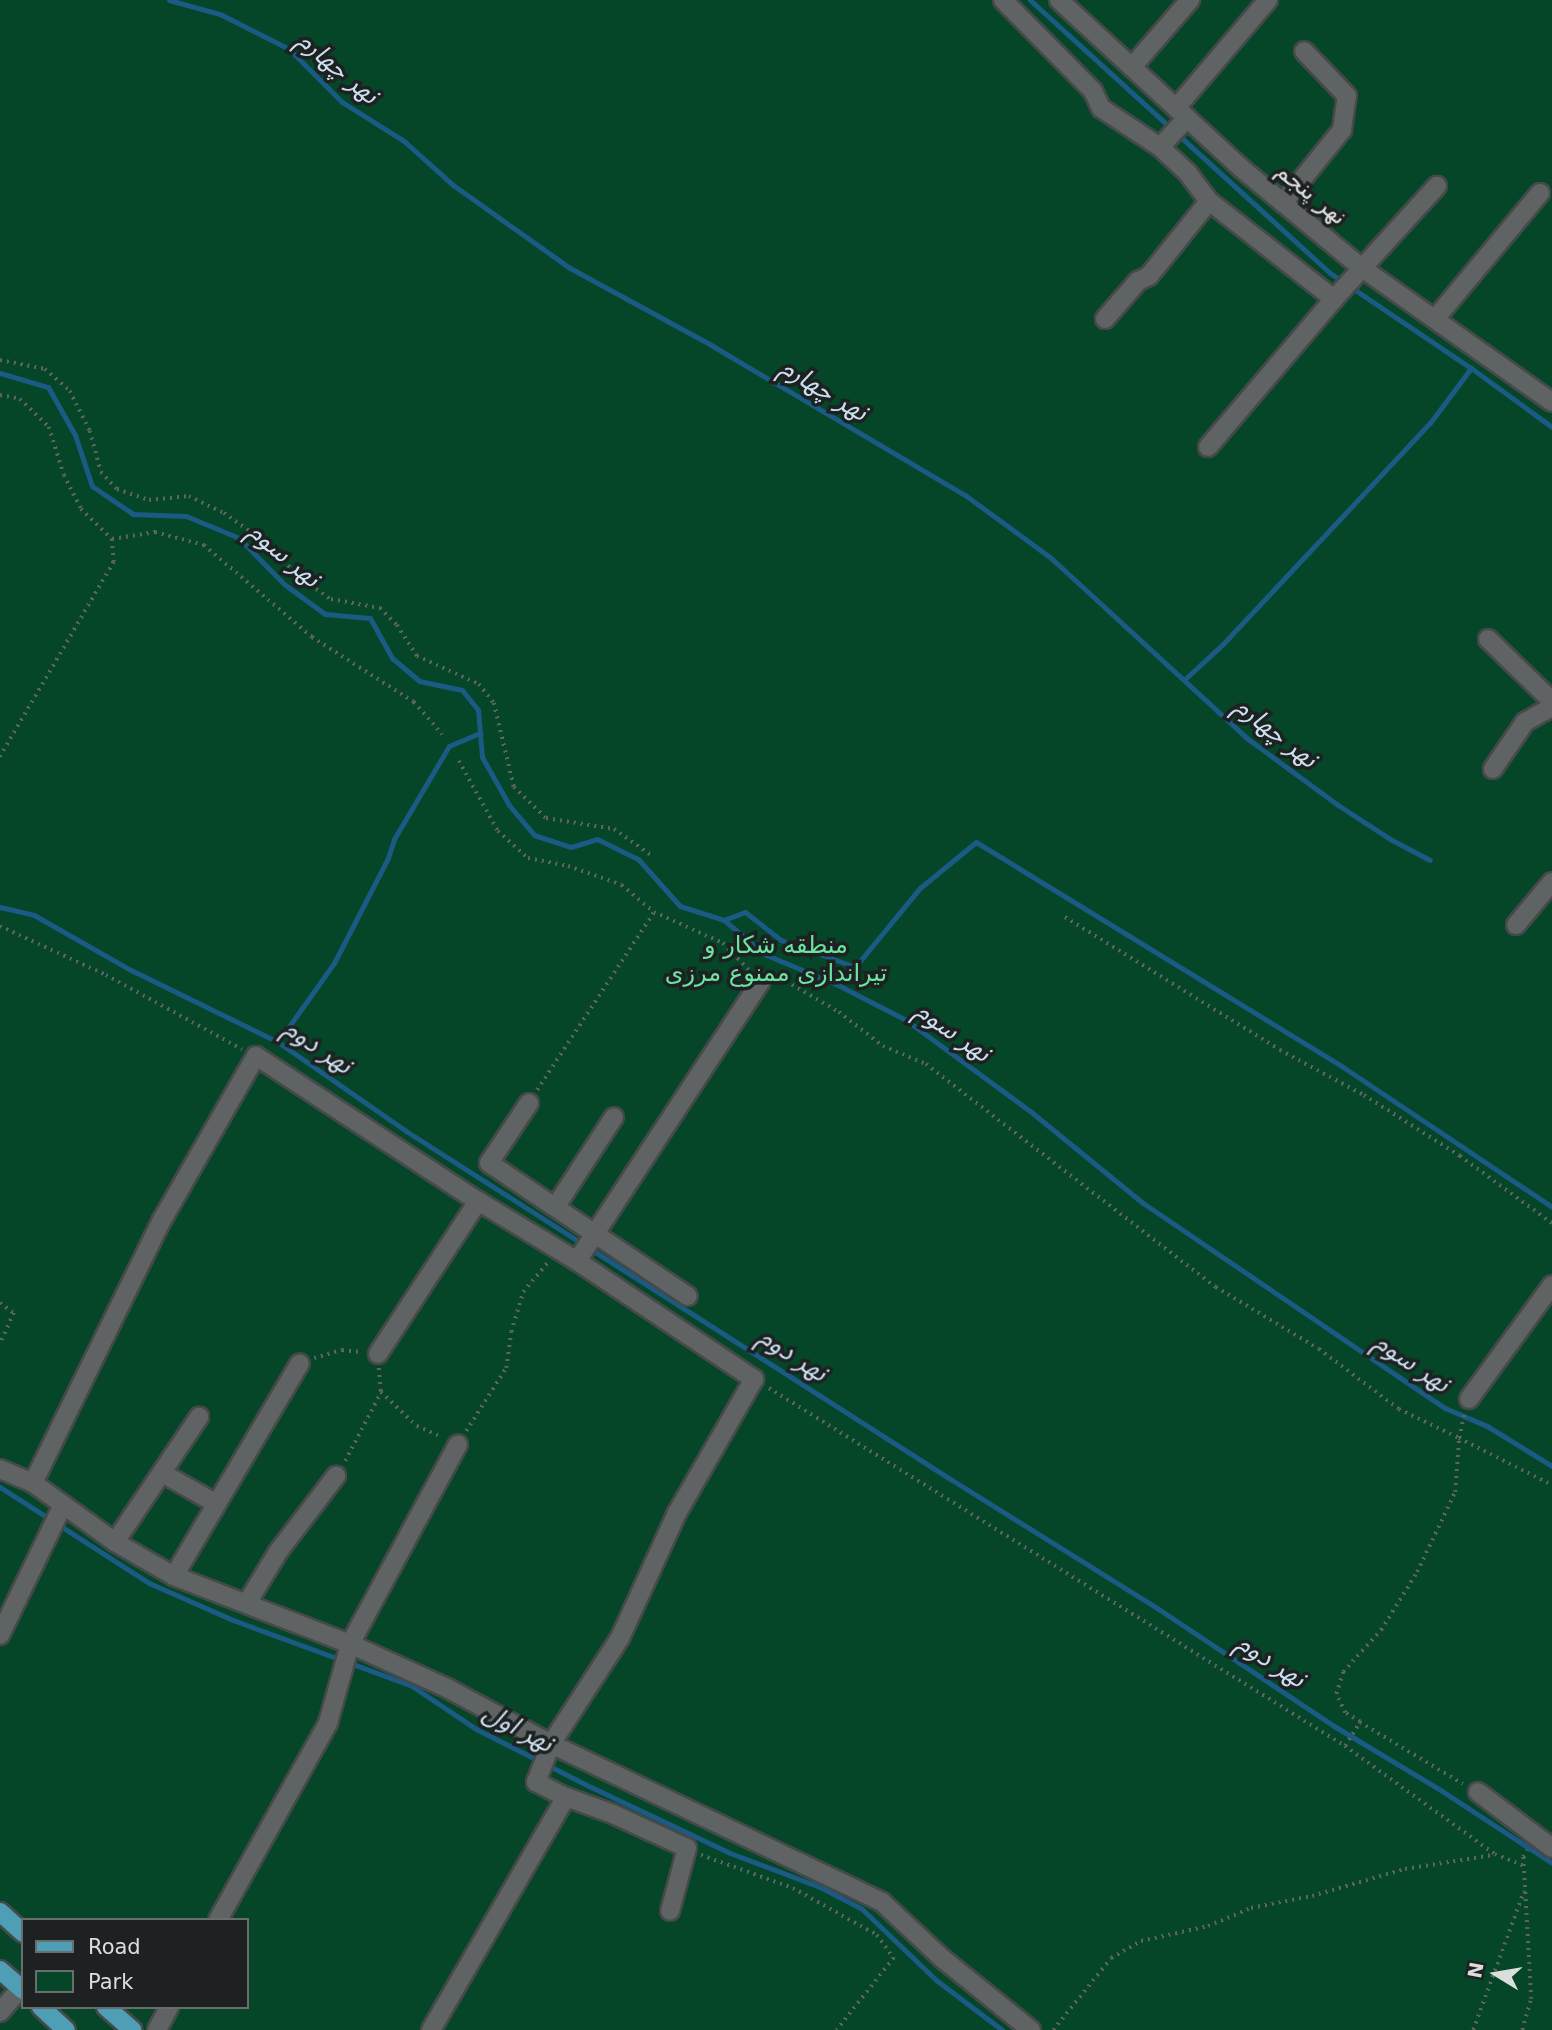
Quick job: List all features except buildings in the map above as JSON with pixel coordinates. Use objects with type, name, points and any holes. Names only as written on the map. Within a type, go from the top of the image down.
[{"type":"main road","points":[[0,1912],[21,1931]]},
{"type":"main road","points":[[0,1970],[21,1987]]},
{"type":"main road","points":[[43,2009],[66,2030]]},
{"type":"main road","points":[[108,2009],[132,2030]]},
{"type":"street","points":[[1003,0],[1093,91],[1101,108],[1163,144],[1209,201],[1337,296]]},
{"type":"street","name":"نهر پنجم","points":[[1059,0],[1132,67],[1181,117],[1283,203],[1358,272],[1435,319],[1552,402]]},
{"type":"street","points":[[1132,67],[1190,0]]},
{"type":"street","points":[[1163,144],[1268,0]]},
{"type":"street","points":[[1283,203],[1342,130],[1347,96],[1304,51]]},
{"type":"street","points":[[1209,447],[1337,296],[1437,186]]},
{"type":"street","points":[[1435,319],[1540,193]]},
{"type":"street","points":[[1105,319],[1138,281],[1149,275],[1209,201]]},
{"type":"street","points":[[1488,639],[1552,701]]},
{"type":"street","points":[[1493,769],[1525,722],[1552,707]]},
{"type":"street","points":[[1516,925],[1552,882]]},
{"type":"street","points":[[587,1246],[760,982]]},
{"type":"street","points":[[33,1483],[162,1220],[256,1056],[558,1250],[587,1246],[688,1296]]},
{"type":"street","points":[[529,1103],[489,1163],[556,1206],[587,1246],[754,1379],[677,1513],[620,1638],[550,1748],[536,1782],[687,1848],[670,1911]]},
{"type":"street","points":[[556,1206],[614,1117]]},
{"type":"street","points":[[378,1354],[478,1201]]},
{"type":"street","points":[[1469,1399],[1552,1285]]},
{"type":"street","points":[[174,1576],[300,1363]]},
{"type":"street","points":[[115,1542],[199,1418]]},
{"type":"street","points":[[219,1918],[328,1723],[349,1649],[458,1444]]},
{"type":"street","points":[[0,1469],[33,1483],[60,1510],[174,1576],[247,1603],[349,1649],[447,1688],[550,1748],[882,1902],[943,1959],[1031,2030]]},
{"type":"street","points":[[162,1473],[217,1504]]},
{"type":"street","points":[[247,1603],[278,1552],[336,1476]]},
{"type":"street","points":[[0,1636],[60,1510]]},
{"type":"street","points":[[1478,1793],[1552,1848]]},
{"type":"street","points":[[431,2030],[566,1797]]},
{"type":"street","points":[[0,2012],[21,1989]]},
{"type":"street","points":[[157,2030],[168,2009]]},
{"type":"path","points":[[0,360],[45,369],[69,391],[90,431],[101,472],[117,489],[149,500],[189,496],[224,513],[269,545],[299,577],[331,599],[380,608],[397,625],[416,656],[479,684],[494,703],[514,787],[546,817],[614,829],[651,855]]},
{"type":"path","points":[[0,395],[20,399],[49,427],[64,475],[81,509],[112,539],[114,562],[0,757]]},
{"type":"path","points":[[112,539],[155,532],[204,545],[312,637],[414,702],[442,734]]},
{"type":"path","points":[[459,761],[498,831],[528,858],[568,866],[622,885],[654,912],[723,943],[760,982],[786,981],[839,1012],[883,1046],[926,1064],[1216,1287],[1319,1349],[1399,1409],[1552,1485]]},
{"type":"path","points":[[529,1103],[654,912]]},
{"type":"path","points":[[1065,917],[1280,1050],[1364,1095],[1460,1156],[1552,1223]]},
{"type":"path","points":[[0,926],[106,975],[256,1056]]},
{"type":"path","points":[[381,1392],[417,1426],[458,1444],[506,1368],[511,1332],[523,1292],[558,1250]]},
{"type":"path","points":[[0,1303],[14,1313],[0,1344]]},
{"type":"path","points":[[300,1363],[342,1350],[378,1354],[381,1392],[364,1429],[336,1476]]},
{"type":"path","points":[[754,1379],[1345,1746],[1495,1854],[1524,1866]]},
{"type":"path","points":[[1460,1426],[1455,1492],[1417,1572],[1381,1630],[1343,1672],[1336,1694],[1345,1713],[1478,1793]]},
{"type":"path","points":[[1345,1746],[1360,1722]]},
{"type":"path","points":[[687,1848],[736,1870],[793,1888],[877,1935],[894,1958],[837,2030]]},
{"type":"path","points":[[1053,2030],[1111,1958],[1141,1941],[1209,1926],[1251,1908],[1312,1896],[1405,1869],[1495,1854]]},
{"type":"path","points":[[1522,2030],[1531,1999],[1523,1857]]},
{"type":"path","points":[[1473,2030],[1525,1888]]},
{"type":"green space","name":"منطقه شکار و تیراندازی ممنوع مرزی","points":[[0,0],[1552,0],[1552,2030],[0,2030]]},
{"type":"waterway","name":"نهر چهارم","points":[[169,0],[220,14],[289,49],[342,102],[404,141],[453,185],[570,268],[711,345],[965,495],[1051,558],[1248,739],[1338,805],[1390,839],[1430,860]]},
{"type":"waterway","points":[[1030,0],[1330,273],[1471,368],[1552,427]]},
{"type":"waterway","points":[[1185,679],[1222,645],[1430,423],[1471,368]]},
{"type":"waterway","name":"نهر سوم","points":[[0,373],[48,387],[75,435],[92,486],[133,514],[186,516],[239,538],[284,584],[325,614],[370,618],[392,658],[419,681],[462,690],[478,710],[482,757],[509,805],[534,835],[571,847],[597,839],[638,859],[680,906],[724,920],[764,954],[836,984],[906,1020],[1030,1111],[1143,1203],[1445,1408],[1487,1426],[1552,1466]]},
{"type":"waterway","points":[[278,1042],[334,963],[388,858],[394,839],[449,746],[480,733]]},
{"type":"waterway","points":[[724,920],[745,912],[781,940],[855,967],[920,888],[976,842],[1343,1067],[1552,1207]]},
{"type":"waterway","name":"نهر دوم","points":[[0,907],[34,915],[131,970],[278,1042],[406,1131],[1157,1608],[1334,1726],[1442,1791],[1552,1863]]},
{"type":"waterway","name":"نهر اول","points":[[0,1487],[149,1583],[233,1620],[412,1686],[476,1729],[591,1787],[730,1853],[820,1887],[862,1909],[936,1980],[1002,2030]]}]
